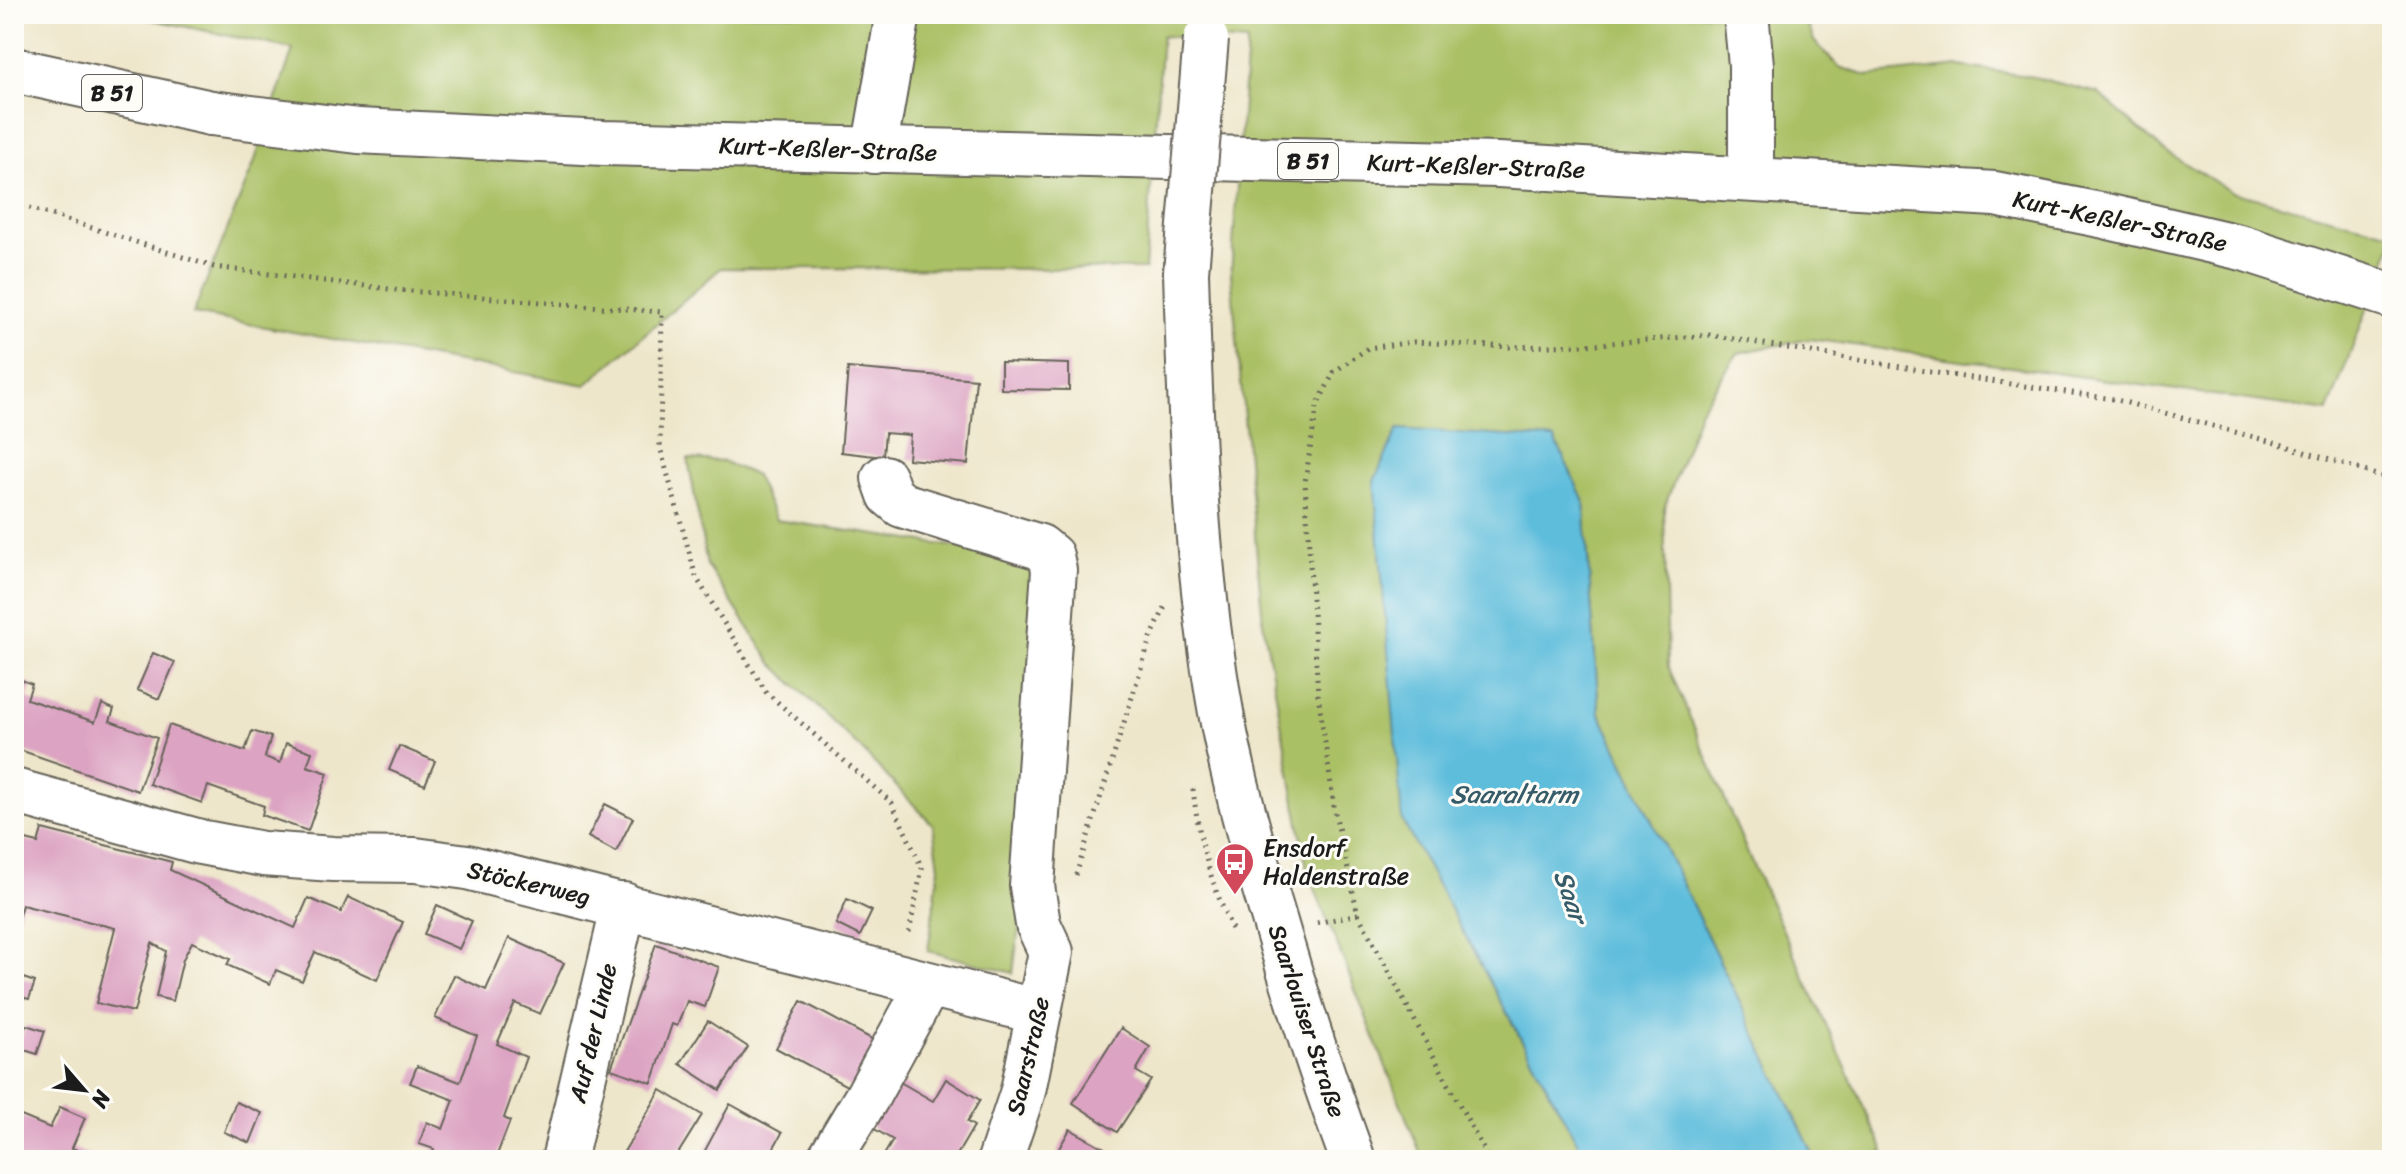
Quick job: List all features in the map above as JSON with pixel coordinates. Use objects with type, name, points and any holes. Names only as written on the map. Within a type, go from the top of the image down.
[{"type":"main road","points":[[874,151],[898,14]]},
{"type":"main road","points":[[1746,14],[1751,65],[1751,179]]},
{"type":"main road","name":"Saarlouiser Straße","points":[[1208,26],[1186,272],[1190,434],[1202,576],[1218,695],[1243,815],[1319,1069],[1353,1160]]},
{"type":"main road","name":"Kurt-Keßler-Straße","points":[[14,70],[211,113],[358,131],[604,143],[1498,165],[1995,194],[2243,248],[2392,296]]},
{"type":"main road","name":"Saarstraße","points":[[884,478],[890,495],[902,505],[1040,547],[1051,556],[1054,570],[1032,886],[1038,924],[1051,952],[1023,1091],[1000,1160]]},
{"type":"main road","name":"Stöckerweg","points":[[14,791],[200,842],[263,854],[415,860],[467,867],[1039,1012]]},
{"type":"main road","name":"Auf der Linde","points":[[564,1160],[624,905]]},
{"type":"main road","points":[[829,1160],[867,1097],[914,982]]},
{"type":"path","points":[[14,203],[214,267],[397,290],[662,312],[660,447],[696,577],[766,692],[892,803],[922,868],[914,982]]},
{"type":"path","points":[[1489,1160],[1358,914],[1335,813],[1318,694],[1305,482],[1317,406],[1334,372],[1368,348],[1414,342],[1510,347],[1585,345],[1710,335],[2113,399],[2283,445],[2392,480]]},
{"type":"path","points":[[1075,878],[1150,640],[1171,594]]},
{"type":"path","points":[[1277,932],[1358,914]]},
{"type":"green space","points":[[125,14],[1804,14],[1814,41],[1839,67],[1866,76],[1960,66],[2034,77],[2098,93],[2162,149],[2232,192],[2392,233],[2392,245],[2328,411],[1810,339],[1738,353],[1700,410],[1664,509],[1668,666],[1748,854],[1884,1151],[1866,1160],[1816,1160],[1599,712],[1584,501],[1402,820],[1587,1160],[1423,1160],[1307,869],[1263,622],[1231,275],[1247,42],[1162,36],[1145,269],[721,268],[586,385],[193,314],[253,166],[293,49]]},
{"type":"green space","points":[[688,459],[722,461],[755,475],[776,520],[1005,554],[1025,563],[1038,580],[1021,912],[1013,973],[928,951],[939,867],[933,825],[861,749],[772,663],[707,565]]},
{"type":"water","name":"Saaraltarm","points":[[1398,429],[1555,439],[1584,501],[1599,712],[1816,1160],[1587,1160],[1402,820],[1374,481]]},
{"type":"building","points":[[1001,362],[1069,364],[1069,390],[1001,389]]},
{"type":"building","points":[[848,368],[976,379],[968,464],[908,459],[910,435],[885,433],[883,457],[841,452]]},
{"type":"building","points":[[153,653],[175,662],[159,699],[137,690]]},
{"type":"building","points":[[14,677],[32,684],[27,699],[95,722],[102,704],[114,709],[110,721],[157,738],[138,791],[14,748]]},
{"type":"building","points":[[169,725],[245,751],[252,731],[271,737],[265,757],[280,763],[286,743],[312,752],[307,766],[328,773],[308,831],[262,815],[264,806],[208,786],[202,803],[149,784]]},
{"type":"building","points":[[399,746],[435,761],[425,785],[389,770]]},
{"type":"building","points":[[605,804],[633,818],[616,852],[588,837]]},
{"type":"building","points":[[42,829],[172,862],[170,870],[295,928],[308,898],[341,912],[348,897],[403,922],[377,980],[315,952],[302,981],[276,970],[270,984],[227,965],[230,959],[192,942],[183,959],[173,1001],[156,997],[166,951],[152,943],[134,1012],[96,1003],[115,928],[22,905],[14,932],[14,837],[38,843]]},
{"type":"building","points":[[847,899],[872,911],[860,936],[836,924]]},
{"type":"building","points":[[437,905],[472,921],[459,949],[424,934]]},
{"type":"building","points":[[509,938],[564,963],[540,1014],[515,1003],[497,1044],[526,1057],[504,1118],[510,1121],[495,1160],[430,1160],[434,1149],[419,1144],[427,1122],[443,1129],[454,1100],[410,1083],[417,1066],[460,1082],[477,1036],[435,1018],[454,975],[486,990]]},
{"type":"building","points":[[656,944],[719,967],[705,1007],[687,1001],[677,1026],[672,1024],[652,1083],[611,1069]]},
{"type":"building","points":[[14,975],[35,982],[29,999],[21,997],[19,1003],[14,1001]]},
{"type":"building","points":[[801,1001],[883,1045],[858,1092],[776,1048]]},
{"type":"building","points":[[708,1021],[748,1047],[720,1090],[680,1064]]},
{"type":"building","points":[[26,1025],[45,1031],[37,1054],[18,1048]]},
{"type":"building","points":[[1121,1028],[1150,1047],[1136,1071],[1151,1080],[1117,1132],[1073,1103]]},
{"type":"building","points":[[893,1078],[933,1101],[946,1079],[980,1100],[967,1122],[974,1126],[954,1160],[881,1160],[893,1140],[866,1124]]},
{"type":"building","points":[[661,1090],[702,1115],[674,1160],[619,1160]]},
{"type":"building","points":[[236,1102],[262,1113],[250,1143],[224,1132]]},
{"type":"building","points":[[730,1104],[782,1133],[767,1160],[709,1160],[702,1156]]},
{"type":"building","points":[[60,1107],[85,1118],[72,1148],[101,1160],[14,1160],[14,1113],[50,1128]]},
{"type":"building","points":[[1070,1129],[1121,1160],[1060,1160],[1063,1155],[1057,1152]]},
{"type":"place","name":"Ensdorf Haldenstraße","points":[[1235,896]]},
{"type":"water label","name":"Saar","points":[[1571,896]]}]
